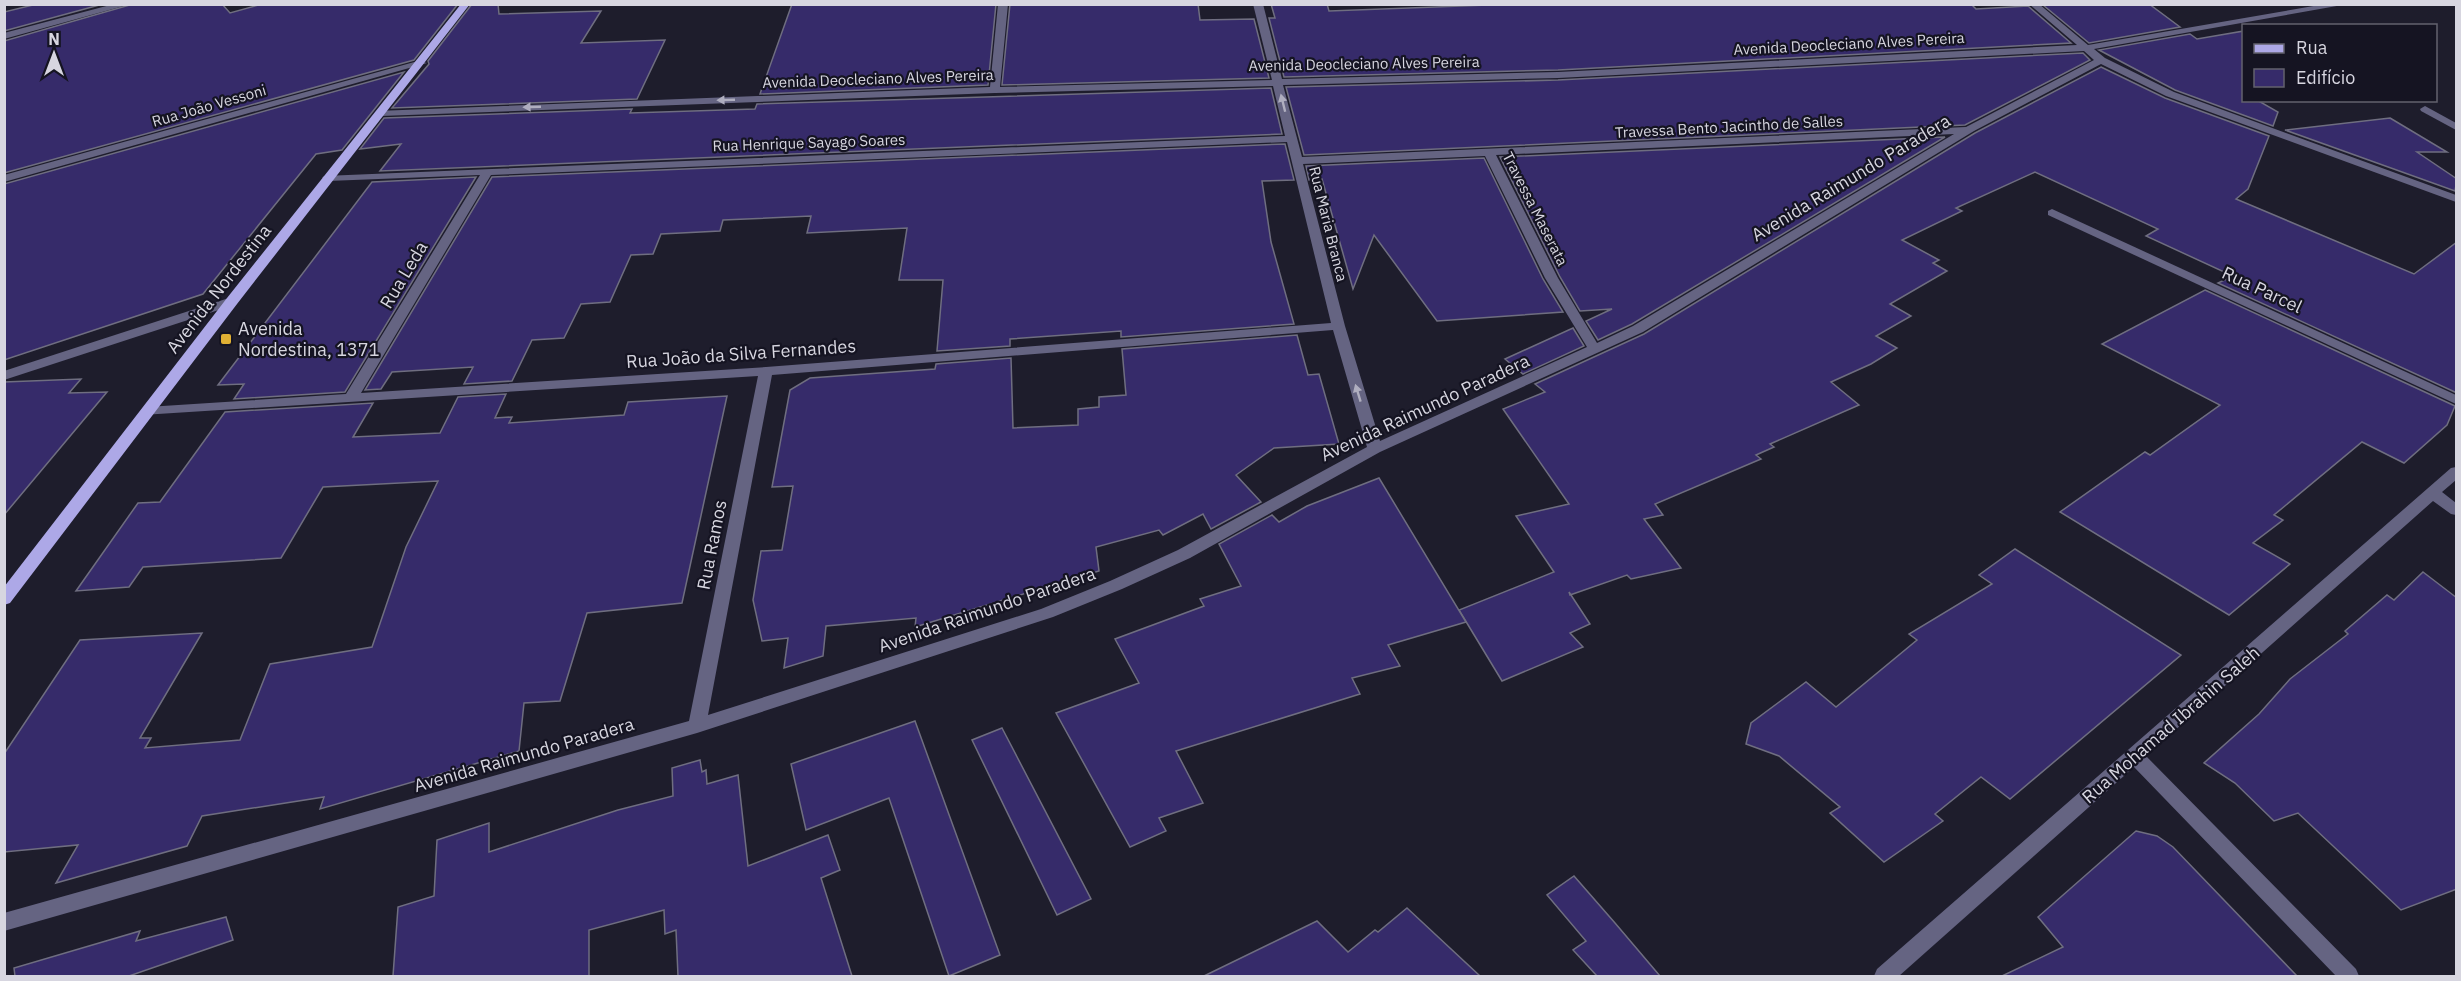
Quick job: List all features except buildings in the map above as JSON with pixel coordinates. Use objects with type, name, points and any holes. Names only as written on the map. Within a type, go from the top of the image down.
[{"type":"main road","name":"Avenida Nordestina","points":[[4,599],[232,301],[422,63],[466,4]]},
{"type":"street","points":[[4,36],[127,4]]},
{"type":"street","points":[[995,90],[1003,4]]},
{"type":"street","name":"Rua Maria Branca","points":[[1258,4],[1338,326],[1375,449]]},
{"type":"street","points":[[2033,4],[2101,60],[2170,94],[2457,199]]},
{"type":"street","name":"Avenida Deocleciano Alves Pereira","points":[[381,113],[995,90],[1558,75],[2085,48],[2344,4]]},
{"type":"street","name":"Avenida Raimundo Paradera","points":[[4,922],[697,726],[1047,613],[1106,589],[1184,554],[1375,449],[1638,329],[1970,129],[2101,60]]},
{"type":"street","name":"Rua João Vessoni","points":[[4,179],[422,63]]},
{"type":"street","points":[[2425,109],[2457,127]]},
{"type":"street","name":"Travessa Bento Jacintho de Salles","points":[[1489,153],[1970,129]]},
{"type":"street","name":"Rua Henrique Sayago Soares","points":[[328,178],[1292,139]]},
{"type":"street","name":"Travessa Maserata","points":[[1298,161],[1489,153],[1537,253],[1571,315],[1595,350]]},
{"type":"street","name":"Rua Leda","points":[[351,398],[488,171]]},
{"type":"street","name":"Rua Parcel","points":[[2052,213],[2457,400]]},
{"type":"street","points":[[4,376],[232,301]]},
{"type":"street","name":"Rua João da Silva Fernandes","points":[[147,411],[766,371],[1338,326]]},
{"type":"street","name":"Rua Ramos","points":[[697,726],[766,371]]},
{"type":"street","name":"Rua Mohamad Ibrahin Saleh","points":[[1884,976],[2136,757],[2457,472]]},
{"type":"street","points":[[2433,493],[2457,510]]},
{"type":"street","points":[[2136,757],[2349,976]]},
{"type":"place","name":"Avenida Nordestina, 1371","points":[[226,339]]}]
